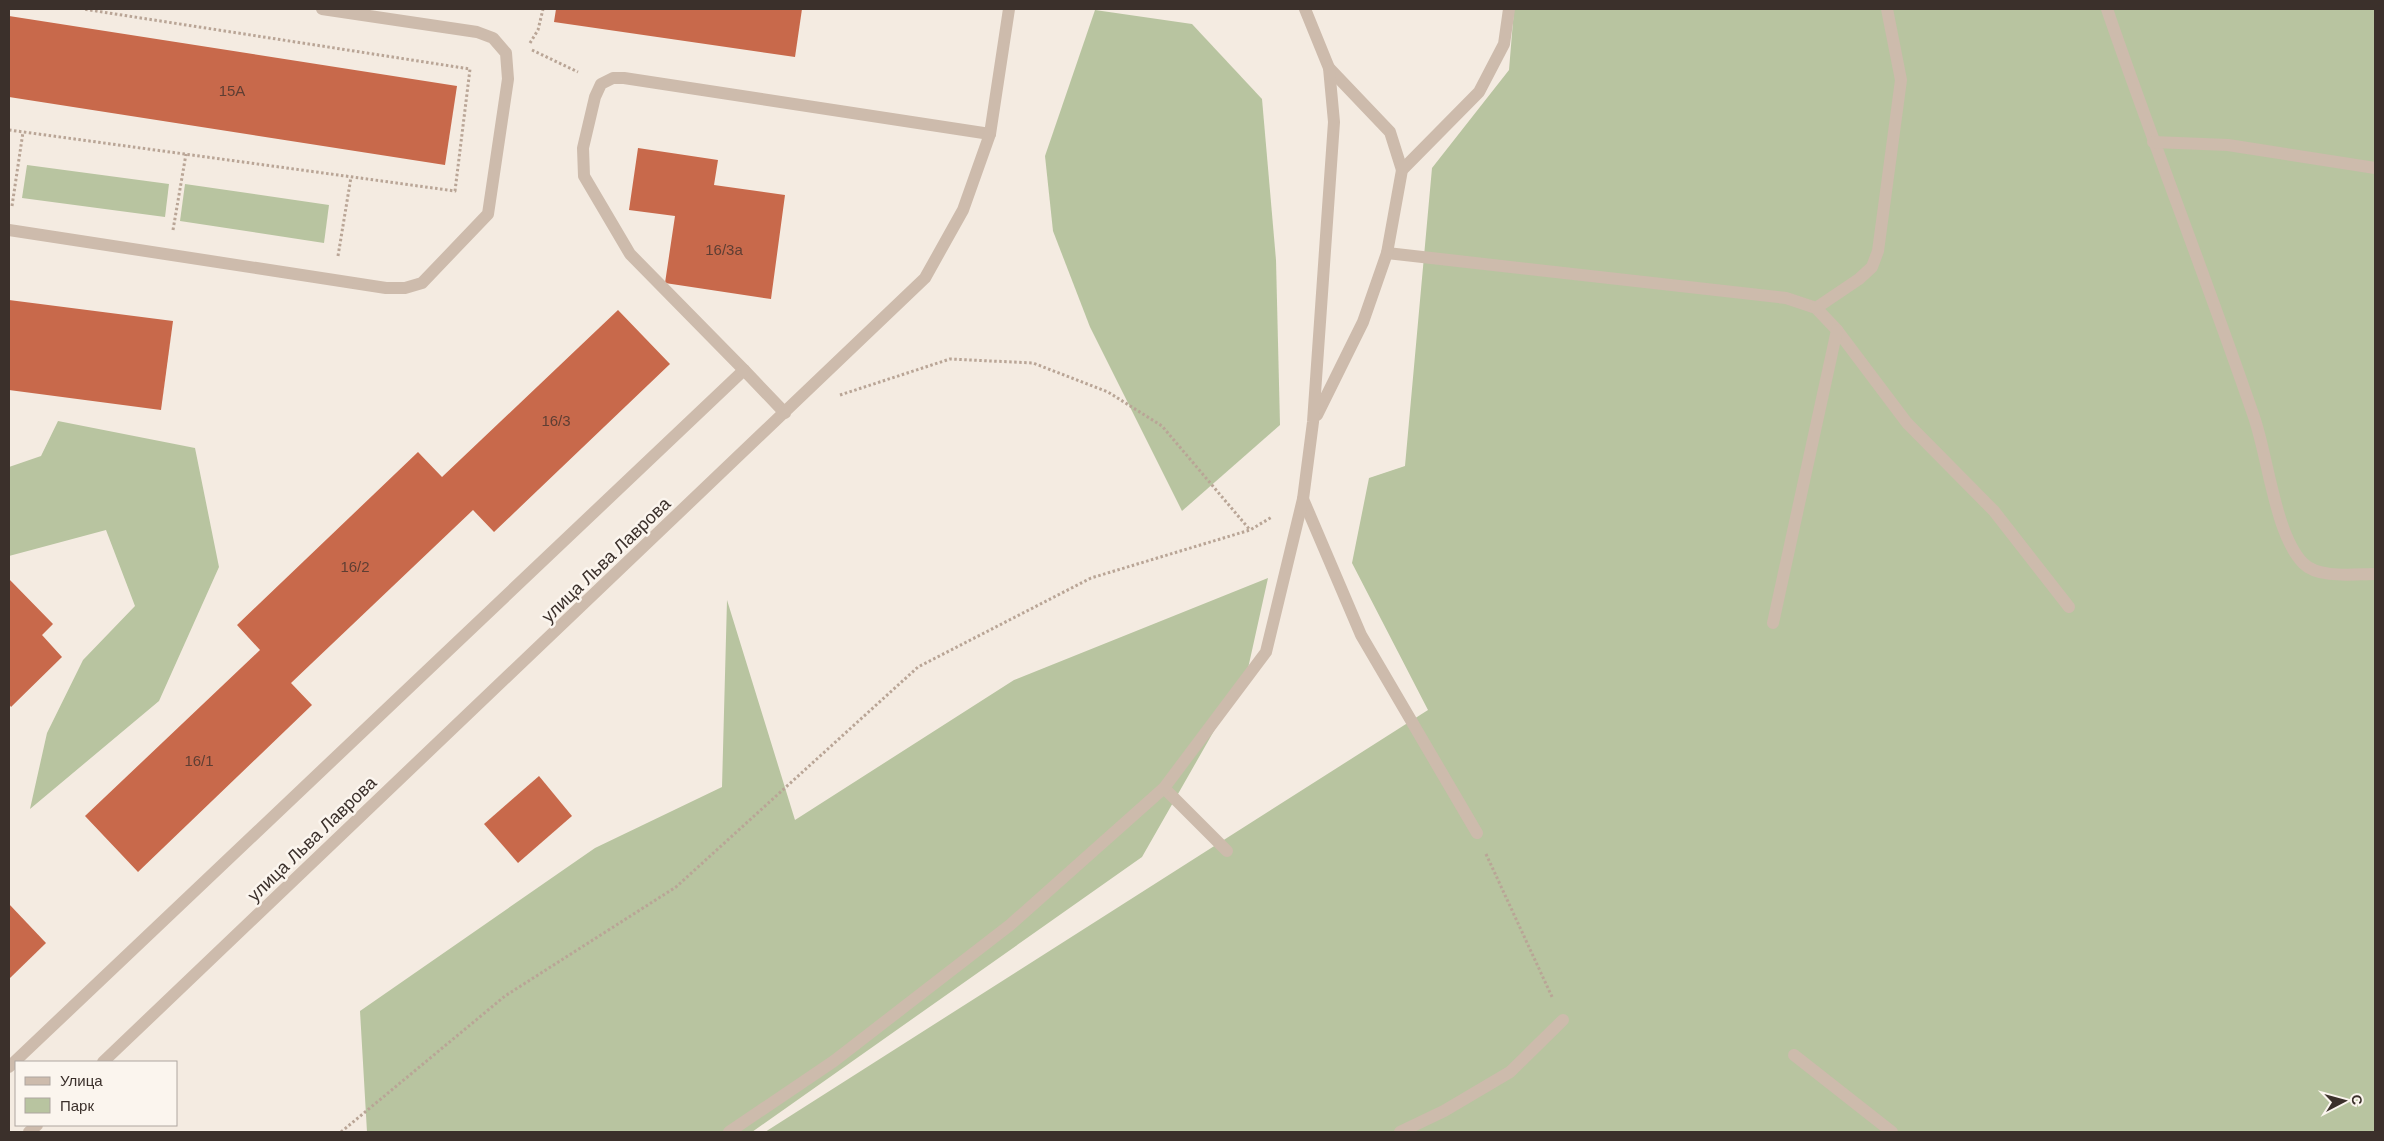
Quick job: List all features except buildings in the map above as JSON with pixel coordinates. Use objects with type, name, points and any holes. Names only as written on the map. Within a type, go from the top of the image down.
[{"type":"street","points":[[9,230],[386,288],[405,288],[422,283],[488,214],[508,79],[506,53],[492,38],[477,32],[322,9]]},
{"type":"street","name":"улица Льва Лаврова","points":[[104,1061],[785,414],[925,278],[963,210],[990,134],[1009,9]]},
{"type":"street","points":[[729,1132],[834,1061],[1010,925],[1164,788],[1266,652],[1302,499],[1313,422],[1334,122],[1329,68],[1305,9]]},
{"type":"street","points":[[1402,170],[1479,92],[1504,44],[1508,9]]},
{"type":"street","points":[[1816,308],[1872,267],[1878,251],[1901,80],[1887,9]]},
{"type":"street","points":[[2107,9],[2153,142],[2255,419],[2286,538],[2303,564],[2327,575],[2375,574]]},
{"type":"street","points":[[1313,422],[1363,322],[1387,253],[1402,170],[1390,132],[1329,68]]},
{"type":"street","points":[[785,414],[630,254],[590,190],[584,176],[583,148],[595,97],[601,84],[613,78],[624,78],[990,134]]},
{"type":"street","points":[[2153,142],[2228,146],[2375,168]]},
{"type":"street","points":[[1387,253],[1786,298],[1816,308],[1837,330],[1907,423],[1994,511],[2069,607]]},
{"type":"street","points":[[1773,623],[1837,330]]},
{"type":"street","points":[[15,1061],[744,370]]},
{"type":"street","points":[[1302,499],[1360,635],[1477,833]]},
{"type":"street","points":[[1164,788],[1227,851]]},
{"type":"street","points":[[1400,1132],[1444,1111],[1510,1072],[1562,1020]]},
{"type":"street","points":[[1794,1055],[1892,1132]]},
{"type":"path","points":[[9,130],[455,191],[470,69],[83,9]]},
{"type":"path","points":[[543,9],[538,30],[527,48],[601,84]]},
{"type":"path","points":[[12,208],[23,132]]},
{"type":"path","points":[[169,255],[186,154]]},
{"type":"path","points":[[335,280],[350,177]]},
{"type":"path","points":[[830,398],[950,359],[1033,363],[1108,392],[1162,426],[1250,530]]},
{"type":"path","points":[[341,1132],[505,996],[676,887],[918,667],[1091,578],[1250,530],[1302,499]]},
{"type":"path","points":[[1477,833],[1562,1020]]},
{"type":"green space","points":[[1514,9],[2375,9],[2375,1132],[765,1132],[1428,710],[1352,563],[1369,478],[1405,466],[1432,168],[1509,70]]},
{"type":"green space","points":[[1095,10],[1192,24],[1262,99],[1276,260],[1280,425],[1182,511],[1090,327],[1053,231],[1045,156]]},
{"type":"green space","points":[[27,165],[169,184],[165,217],[22,198]]},
{"type":"green space","points":[[185,184],[329,205],[324,243],[180,221]]},
{"type":"green space","points":[[58,421],[195,448],[219,567],[159,701],[30,809],[47,733],[83,660],[135,606],[106,530],[9,556],[9,467],[41,456]]},
{"type":"green space","points":[[1268,578],[1247,673],[1142,857],[752,1132],[367,1132],[360,1011],[595,848],[722,787],[727,600],[795,820],[1014,680]]}]
